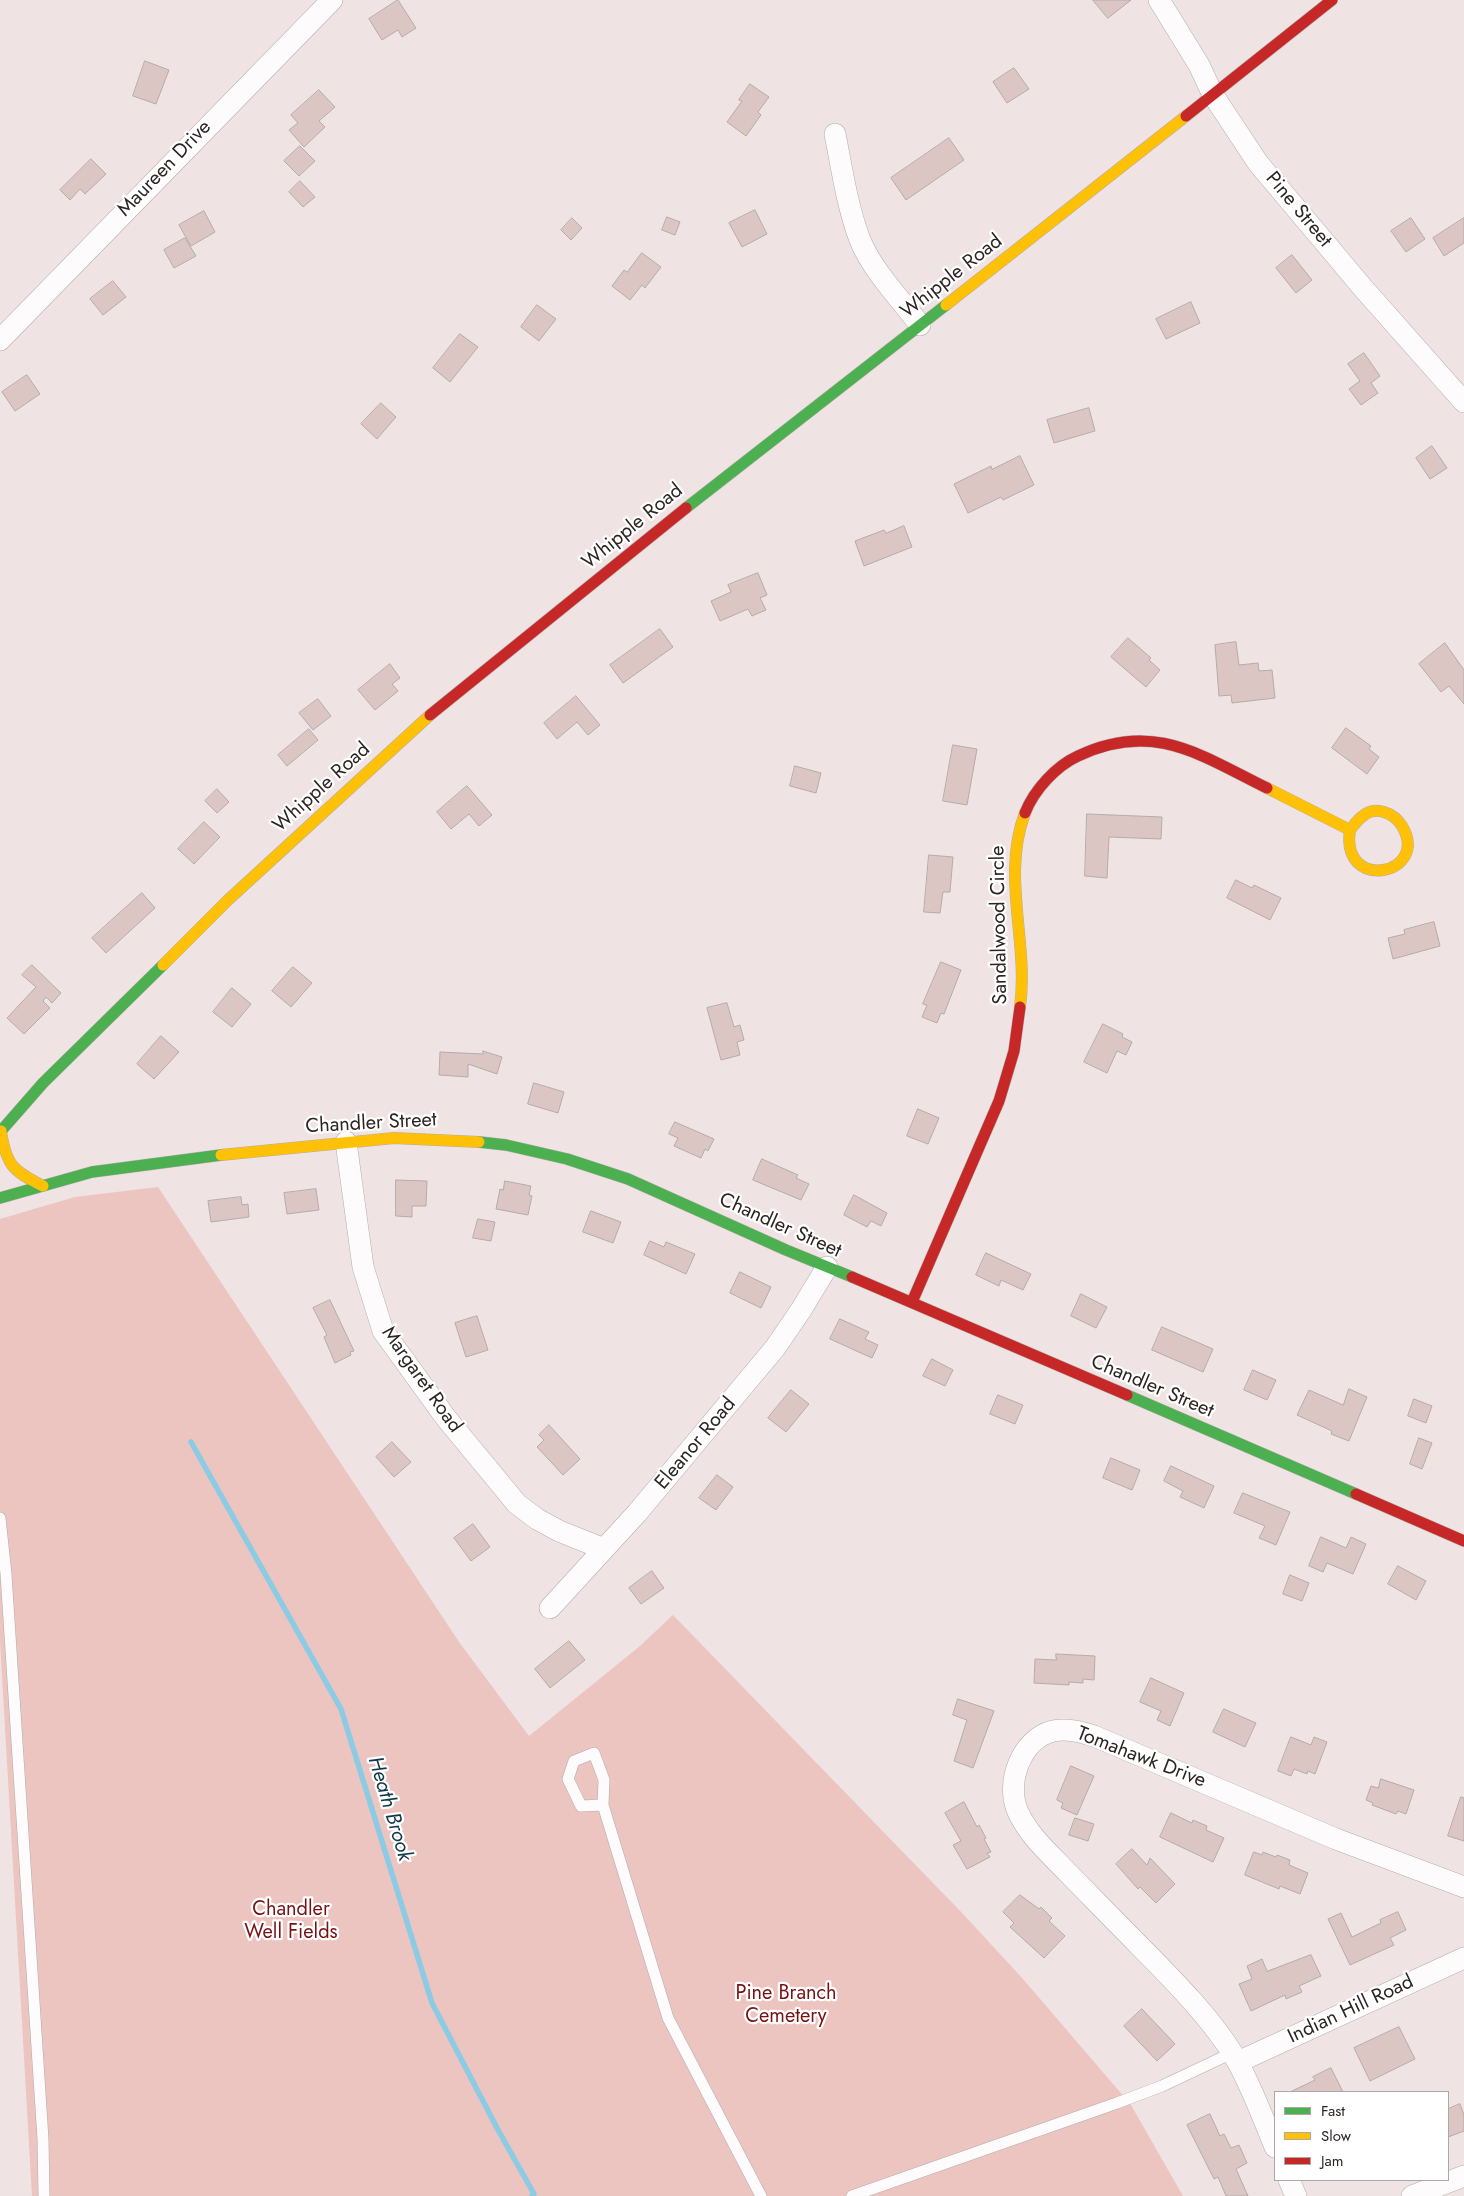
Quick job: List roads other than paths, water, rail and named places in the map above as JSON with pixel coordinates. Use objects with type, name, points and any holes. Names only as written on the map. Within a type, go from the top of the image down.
[{"type":"main road","name":"Whipple Road","points":[[0,1132],[43,1083],[221,906],[427,718],[746,459],[920,325],[1332,0]]},
{"type":"main road","name":"Sandalwood Circle","points":[[912,1302],[999,1100],[1014,1051],[1022,995],[1021,951],[1014,873],[1018,831],[1028,805],[1048,778],[1069,760],[1100,745],[1135,739],[1162,742],[1202,756],[1350,830]]},
{"type":"main road","points":[[1370,812],[1393,814],[1403,824],[1408,834],[1408,850],[1400,863],[1388,870],[1373,871],[1364,868],[1356,862],[1350,853],[1348,838],[1350,830],[1362,815],[1370,812]]},
{"type":"main road","points":[[0,1132],[4,1156],[16,1172],[43,1186]]},
{"type":"main road","name":"Chandler Street","points":[[0,1198],[92,1172],[226,1154],[394,1138],[464,1140],[506,1145],[567,1159],[628,1179],[826,1267],[912,1302],[1464,1541]]},
{"type":"street","name":"Maureen Drive","points":[[0,340],[332,0]]},
{"type":"street","name":"Pine Street","points":[[1159,0],[1199,65],[1213,95],[1258,163],[1363,288],[1464,402]]},
{"type":"street","points":[[835,134],[850,210],[861,241],[881,275],[920,325]]},
{"type":"street","name":"Margaret Road","points":[[346,1142],[362,1267],[383,1331],[446,1418],[516,1504],[537,1519],[559,1531],[604,1549]]},
{"type":"street","name":"Eleanor Road","points":[[550,1608],[655,1492],[775,1348],[801,1310],[826,1267]]},
{"type":"street","name":"Tomahawk Drive","points":[[1274,2145],[1235,2057],[1183,1992],[1041,1846],[1024,1823],[1014,1800],[1013,1786],[1016,1771],[1021,1760],[1039,1737],[1060,1730],[1094,1736],[1336,1839],[1464,1886]]},
{"type":"street","name":"Indian Hill Road","points":[[1235,2057],[1464,1958]]},
{"type":"street","points":[[1412,2196],[1464,2176]]},
{"type":"street","points":[[1289,2181],[1296,2196]]},
{"type":"lane","points":[[0,1518],[7,1583],[43,2138],[44,2196]]},
{"type":"lane","points":[[603,1805],[581,1806],[568,1779],[574,1761],[594,1753],[604,1780],[603,1805],[668,2018],[761,2196]]},
{"type":"lane","points":[[852,2196],[1117,2103],[1235,2057]]},
{"type":"waterway","name":"Heath Brook","points":[[191,1442],[341,1709],[432,2003],[497,2128],[534,2194],[532,2196]]},
{"type":"park label","name":"Chandler Well Fields","points":[[291,1922]]},
{"type":"park label","name":"Pine Branch Cemetery","points":[[786,2006]]}]
